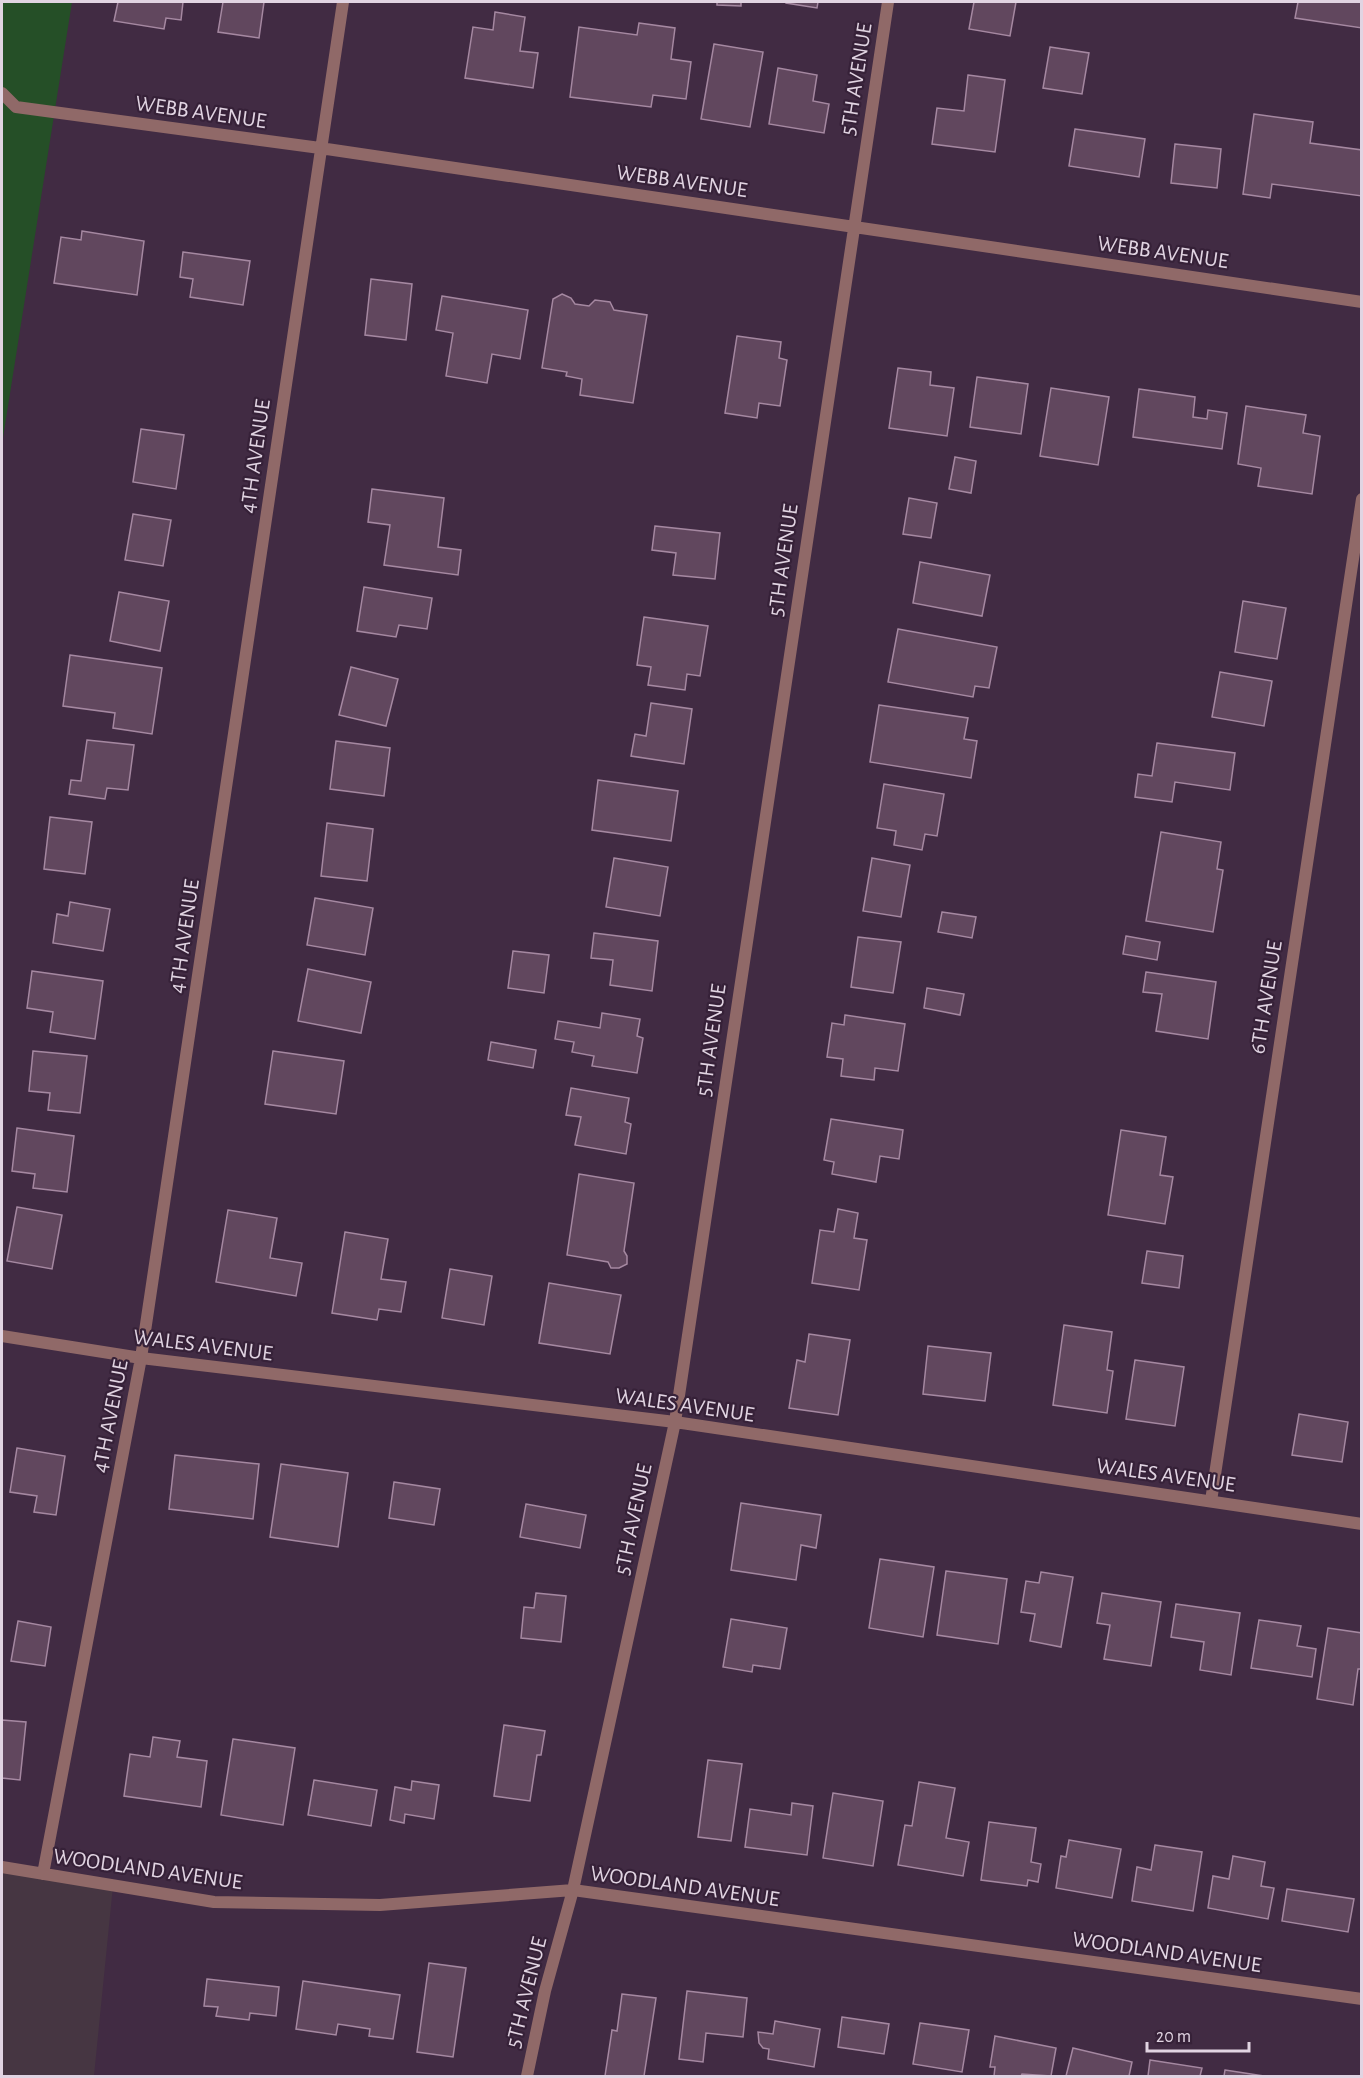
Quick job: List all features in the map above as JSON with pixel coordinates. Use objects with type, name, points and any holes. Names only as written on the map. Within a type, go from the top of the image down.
[{"type":"street","name":"4TH AVENUE","points":[[44,1874],[141,1358],[343,2]]},
{"type":"street","name":"5TH AVENUE","points":[[527,2076],[545,1991],[573,1890],[675,1422],[888,2]]},
{"type":"street","name":"WEBB AVENUE","points":[[2,93],[16,107],[320,148],[1362,302]]},
{"type":"street","name":"6TH AVENUE","points":[[1211,1502],[1362,499]]},
{"type":"street","name":"WALES AVENUE","points":[[2,1336],[141,1358],[675,1422],[1362,1524]]},
{"type":"street","name":"WOODLAND AVENUE","points":[[2,1867],[214,1902],[236,1903],[380,1905],[573,1890],[1362,1999]]},
{"type":"shaded area","points":[[2,1867],[113,1886],[94,2076],[2,2076]]},
{"type":"green space","points":[[2,2],[72,2],[2,444]]},
{"type":"building","points":[[118,2],[183,2],[181,20],[166,18],[164,29],[114,21]]},
{"type":"building","points":[[223,2],[264,2],[259,38],[218,32]]},
{"type":"building","points":[[717,2],[741,2],[741,6],[717,5]]},
{"type":"building","points":[[786,2],[818,2],[817,8]]},
{"type":"building","points":[[974,2],[1016,2],[1010,36],[969,29]]},
{"type":"building","points":[[1298,2],[1362,2],[1362,28],[1295,18]]},
{"type":"building","points":[[495,12],[525,17],[520,51],[538,53],[533,88],[465,78],[473,27],[493,30]]},
{"type":"building","points":[[639,23],[675,28],[671,59],[691,62],[686,99],[653,95],[651,107],[570,97],[579,27],[637,35]]},
{"type":"building","points":[[714,44],[763,52],[750,127],[701,119]]},
{"type":"building","points":[[1050,47],[1089,53],[1082,94],[1043,88]]},
{"type":"building","points":[[778,68],[817,75],[813,101],[829,104],[824,133],[769,124]]},
{"type":"building","points":[[968,75],[1005,80],[995,152],[932,144],[937,108],[964,111]]},
{"type":"building","points":[[1254,114],[1313,122],[1310,143],[1362,150],[1362,196],[1272,184],[1270,198],[1243,194]]},
{"type":"building","points":[[1075,129],[1145,139],[1139,177],[1069,166]]},
{"type":"building","points":[[1175,144],[1221,149],[1217,188],[1171,183]]},
{"type":"building","points":[[82,231],[144,241],[137,295],[54,283],[61,237],[81,240]]},
{"type":"building","points":[[183,252],[250,261],[243,305],[190,297],[193,279],[180,277]]},
{"type":"building","points":[[371,279],[412,284],[406,340],[365,335]]},
{"type":"building","points":[[562,294],[571,298],[575,304],[589,306],[595,300],[610,302],[614,310],[647,315],[633,403],[580,395],[582,379],[566,376],[567,372],[542,368],[553,299]]},
{"type":"building","points":[[442,296],[528,310],[520,359],[492,354],[487,383],[446,376],[453,333],[436,330]]},
{"type":"building","points":[[737,336],[781,342],[779,358],[787,360],[780,406],[759,403],[757,418],[725,413]]},
{"type":"building","points":[[898,368],[931,372],[930,385],[954,388],[947,436],[889,428]]},
{"type":"building","points":[[977,377],[1028,384],[1021,434],[970,427]]},
{"type":"building","points":[[1051,388],[1109,397],[1098,465],[1040,456]]},
{"type":"building","points":[[1139,389],[1195,397],[1193,417],[1207,419],[1208,410],[1227,413],[1222,449],[1133,437]]},
{"type":"building","points":[[1246,406],[1306,415],[1303,433],[1320,436],[1312,494],[1258,486],[1261,468],[1238,464]]},
{"type":"building","points":[[141,429],[184,435],[176,489],[133,482]]},
{"type":"building","points":[[955,457],[976,461],[971,493],[949,489]]},
{"type":"building","points":[[372,489],[444,498],[438,547],[461,550],[458,575],[384,565],[390,525],[368,522]]},
{"type":"building","points":[[909,498],[937,503],[931,538],[903,534]]},
{"type":"building","points":[[133,514],[171,520],[163,566],[125,560]]},
{"type":"building","points":[[655,526],[720,533],[715,579],[673,575],[676,553],[652,550]]},
{"type":"building","points":[[920,562],[990,575],[982,616],[913,603]]},
{"type":"building","points":[[364,587],[432,598],[427,629],[399,625],[396,637],[357,631]]},
{"type":"building","points":[[119,592],[169,601],[160,651],[110,641]]},
{"type":"building","points":[[1243,601],[1286,608],[1277,659],[1235,652]]},
{"type":"building","points":[[644,617],[708,626],[700,676],[687,674],[685,690],[648,685],[651,667],[637,665]]},
{"type":"building","points":[[898,629],[997,647],[989,688],[975,686],[973,697],[888,682]]},
{"type":"building","points":[[70,655],[162,668],[152,734],[113,728],[115,713],[63,706]]},
{"type":"building","points":[[351,667],[398,679],[386,726],[339,715]]},
{"type":"building","points":[[1220,672],[1272,681],[1264,726],[1212,717]]},
{"type":"building","points":[[651,703],[692,709],[684,764],[631,756],[635,734],[646,736]]},
{"type":"building","points":[[879,705],[968,718],[964,739],[977,741],[971,778],[870,762]]},
{"type":"building","points":[[87,740],[134,745],[128,790],[107,788],[105,799],[69,794],[71,780],[81,781]]},
{"type":"building","points":[[336,741],[390,748],[384,796],[330,789]]},
{"type":"building","points":[[1157,743],[1235,753],[1230,790],[1175,782],[1172,802],[1135,797],[1138,774],[1152,776]]},
{"type":"building","points":[[598,780],[678,791],[671,841],[592,830]]},
{"type":"building","points":[[884,784],[944,794],[937,836],[925,834],[922,850],[894,845],[896,831],[877,828]]},
{"type":"building","points":[[50,817],[92,822],[85,874],[44,869]]},
{"type":"building","points":[[327,823],[373,829],[367,881],[321,876]]},
{"type":"building","points":[[1161,832],[1221,842],[1217,869],[1223,870],[1213,932],[1146,921]]},
{"type":"building","points":[[614,858],[668,867],[660,916],[606,907]]},
{"type":"building","points":[[872,858],[910,865],[901,917],[863,911]]},
{"type":"building","points":[[315,898],[373,908],[365,955],[307,945]]},
{"type":"building","points":[[70,902],[110,909],[103,951],[53,943],[57,914],[68,916]]},
{"type":"building","points":[[942,912],[976,917],[972,938],[938,932]]},
{"type":"building","points":[[594,933],[658,941],[652,991],[610,985],[613,960],[591,958]]},
{"type":"building","points":[[1126,936],[1160,942],[1157,960],[1123,954]]},
{"type":"building","points":[[858,937],[901,942],[893,993],[851,987]]},
{"type":"building","points":[[513,951],[549,955],[544,993],[508,988]]},
{"type":"building","points":[[308,969],[371,982],[361,1033],[298,1021]]},
{"type":"building","points":[[32,971],[103,981],[95,1039],[50,1032],[53,1012],[27,1008]]},
{"type":"building","points":[[1146,972],[1216,982],[1208,1039],[1156,1031],[1162,994],[1143,992]]},
{"type":"building","points":[[927,988],[964,994],[960,1015],[924,1008]]},
{"type":"building","points":[[602,1013],[640,1019],[637,1036],[643,1038],[637,1073],[592,1066],[594,1056],[572,1052],[574,1042],[555,1039],[558,1021],[600,1028]]},
{"type":"building","points":[[845,1015],[905,1024],[898,1071],[875,1068],[874,1080],[841,1076],[843,1059],[827,1057],[832,1023],[844,1025]]},
{"type":"building","points":[[491,1042],[536,1050],[533,1068],[488,1060]]},
{"type":"building","points":[[33,1051],[87,1056],[80,1113],[48,1110],[50,1093],[29,1091]]},
{"type":"building","points":[[273,1051],[344,1061],[336,1114],[265,1104]]},
{"type":"building","points":[[571,1088],[629,1098],[625,1122],[631,1124],[626,1154],[575,1145],[581,1117],[566,1115]]},
{"type":"building","points":[[831,1119],[903,1130],[899,1159],[880,1156],[876,1182],[832,1174],[834,1162],[824,1160]]},
{"type":"building","points":[[17,1128],[74,1136],[67,1192],[33,1188],[35,1174],[12,1171]]},
{"type":"building","points":[[1121,1130],[1166,1137],[1160,1175],[1173,1177],[1165,1224],[1108,1215]]},
{"type":"building","points":[[579,1174],[634,1183],[624,1251],[627,1264],[619,1268],[611,1268],[608,1262],[567,1255]]},
{"type":"building","points":[[17,1207],[62,1215],[52,1269],[7,1261]]},
{"type":"building","points":[[838,1209],[858,1213],[854,1238],[867,1240],[859,1290],[812,1283],[820,1230],[834,1232]]},
{"type":"building","points":[[228,1210],[277,1218],[270,1258],[302,1263],[296,1296],[216,1282]]},
{"type":"building","points":[[345,1232],[388,1239],[381,1279],[406,1282],[401,1312],[379,1309],[377,1320],[332,1313]]},
{"type":"building","points":[[1147,1251],[1183,1256],[1179,1288],[1142,1283]]},
{"type":"building","points":[[450,1269],[492,1276],[484,1325],[442,1318]]},
{"type":"building","points":[[549,1283],[621,1295],[610,1354],[539,1343]]},
{"type":"building","points":[[1064,1325],[1112,1332],[1107,1370],[1113,1371],[1107,1413],[1053,1405]]},
{"type":"building","points":[[809,1334],[850,1340],[838,1415],[789,1408],[797,1360],[805,1362]]},
{"type":"building","points":[[928,1346],[991,1353],[985,1401],[923,1394]]},
{"type":"building","points":[[1135,1360],[1184,1367],[1175,1426],[1126,1419]]},
{"type":"building","points":[[1299,1414],[1348,1422],[1342,1462],[1292,1455]]},
{"type":"building","points":[[17,1448],[65,1456],[56,1515],[34,1512],[37,1496],[10,1492]]},
{"type":"building","points":[[175,1455],[259,1464],[253,1519],[169,1509]]},
{"type":"building","points":[[281,1464],[348,1473],[338,1547],[270,1537]]},
{"type":"building","points":[[394,1482],[440,1489],[434,1525],[389,1518]]},
{"type":"building","points":[[741,1503],[821,1515],[816,1548],[801,1545],[796,1580],[731,1570]]},
{"type":"building","points":[[526,1504],[586,1515],[580,1548],[520,1537]]},
{"type":"building","points":[[880,1559],[934,1567],[923,1637],[869,1628]]},
{"type":"building","points":[[946,1571],[1007,1579],[998,1644],[937,1635]]},
{"type":"building","points":[[1041,1572],[1073,1577],[1061,1647],[1030,1641],[1035,1614],[1021,1612],[1026,1581],[1039,1583]]},
{"type":"building","points":[[536,1593],[566,1596],[561,1642],[521,1638],[524,1607],[534,1608]]},
{"type":"building","points":[[1102,1593],[1161,1602],[1151,1666],[1104,1659],[1110,1625],[1097,1623]]},
{"type":"building","points":[[1176,1604],[1240,1613],[1231,1675],[1200,1670],[1204,1642],[1171,1637]]},
{"type":"building","points":[[731,1619],[787,1628],[780,1669],[753,1665],[752,1672],[723,1667]]},
{"type":"building","points":[[1259,1620],[1301,1626],[1297,1646],[1316,1649],[1312,1677],[1251,1668]]},
{"type":"building","points":[[18,1621],[51,1627],[45,1666],[11,1661]]},
{"type":"building","points":[[1328,1628],[1362,1633],[1362,1669],[1358,1669],[1353,1705],[1317,1699]]},
{"type":"building","points":[[2,1720],[26,1722],[20,1780],[2,1778]]},
{"type":"building","points":[[504,1725],[545,1731],[541,1755],[537,1755],[530,1801],[494,1796]]},
{"type":"building","points":[[153,1737],[180,1741],[177,1757],[207,1761],[201,1807],[124,1796],[130,1754],[150,1757]]},
{"type":"building","points":[[233,1739],[295,1748],[283,1825],[221,1815]]},
{"type":"building","points":[[708,1760],[742,1764],[731,1841],[698,1837]]},
{"type":"building","points":[[314,1780],[377,1790],[371,1826],[308,1815]]},
{"type":"building","points":[[412,1781],[439,1785],[434,1819],[405,1814],[404,1823],[390,1820],[395,1787],[411,1790]]},
{"type":"building","points":[[919,1782],[955,1788],[946,1838],[969,1842],[963,1876],[898,1865],[905,1825],[912,1826]]},
{"type":"building","points":[[833,1793],[883,1801],[873,1866],[823,1858]]},
{"type":"building","points":[[792,1803],[813,1806],[807,1855],[745,1847],[750,1809],[791,1815]]},
{"type":"building","points":[[989,1822],[1036,1828],[1031,1862],[1041,1864],[1038,1882],[1028,1880],[1027,1886],[981,1880]]},
{"type":"building","points":[[1069,1840],[1121,1849],[1112,1898],[1056,1888],[1061,1856],[1066,1857]]},
{"type":"building","points":[[1155,1845],[1202,1852],[1193,1911],[1132,1901],[1137,1867],[1151,1870]]},
{"type":"building","points":[[1233,1856],[1265,1862],[1261,1886],[1274,1888],[1268,1919],[1208,1908],[1213,1876],[1229,1879]]},
{"type":"building","points":[[1287,1889],[1354,1899],[1348,1932],[1282,1921]]},
{"type":"building","points":[[429,1963],[466,1968],[453,2057],[417,2052]]},
{"type":"building","points":[[207,1979],[279,1987],[276,2016],[250,2013],[249,2020],[216,2016],[218,2007],[204,2006]]},
{"type":"building","points":[[303,1981],[400,1995],[393,2039],[369,2036],[370,2029],[338,2024],[336,2035],[296,2029]]},
{"type":"building","points":[[687,1991],[747,1998],[743,2037],[706,2033],[703,2062],[679,2059]]},
{"type":"building","points":[[622,1994],[656,1998],[644,2076],[605,2076],[612,2030],[617,2031]]},
{"type":"building","points":[[842,2017],[889,2024],[884,2054],[838,2047]]},
{"type":"building","points":[[775,2021],[820,2029],[814,2067],[768,2059],[769,2049],[763,2048],[759,2043],[758,2032],[773,2034]]},
{"type":"building","points":[[920,2023],[969,2030],[962,2072],[913,2064]]},
{"type":"building","points":[[995,2036],[1056,2048],[1051,2076],[1022,2074],[1021,2076],[994,2076],[995,2067],[990,2067]]},
{"type":"building","points":[[1073,2048],[1132,2062],[1129,2076],[1066,2076]]},
{"type":"building","points":[[1150,2060],[1202,2068],[1200,2076],[1148,2076]]},
{"type":"building","points":[[1225,2070],[1264,2076],[1224,2076]]}]
